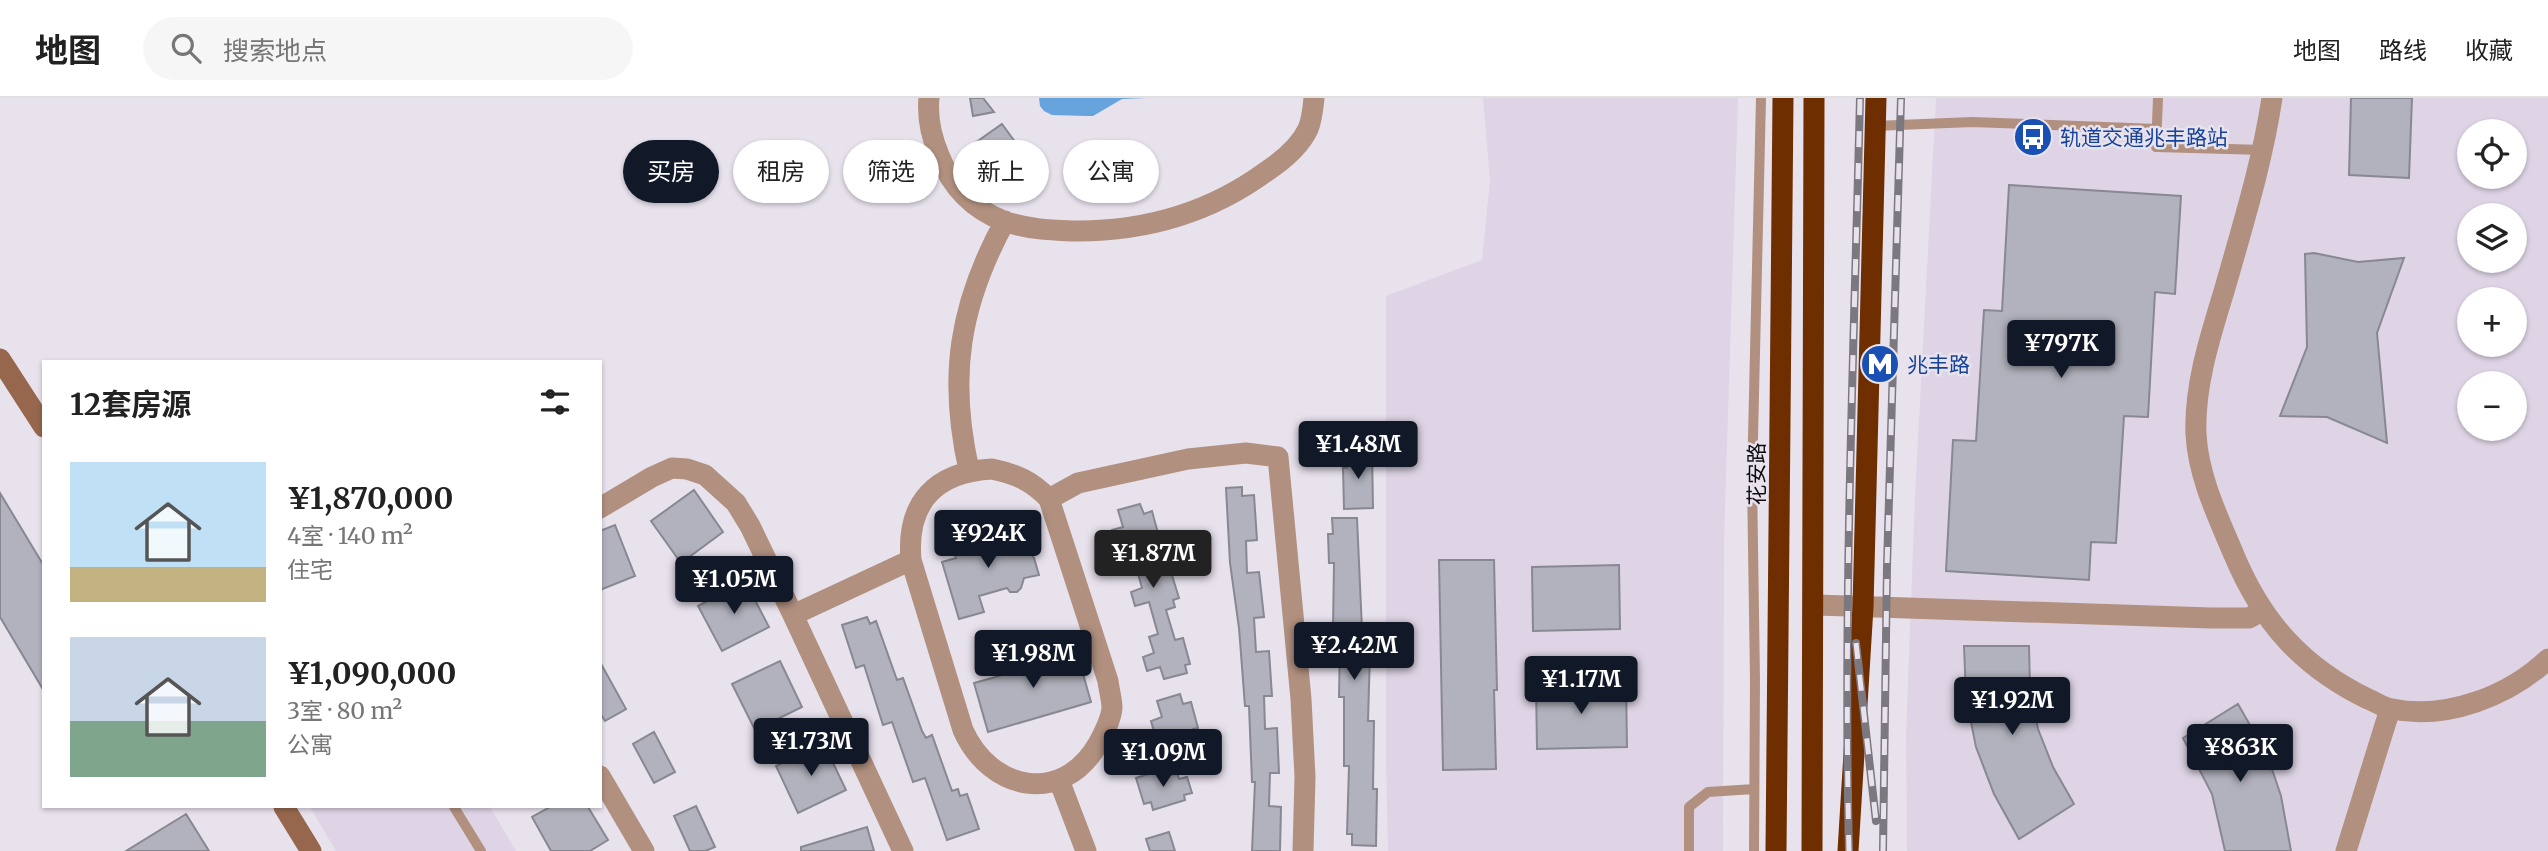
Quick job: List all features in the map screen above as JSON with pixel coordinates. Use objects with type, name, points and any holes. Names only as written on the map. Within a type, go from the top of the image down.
[{"type":"highway","name":"花安路","points":[[1776,851],[1783,98]]},
{"type":"highway","points":[[1811,851],[1814,98]]},
{"type":"highway","points":[[1848,851],[1863,607],[1876,98]]},
{"type":"street","points":[[929,98],[932,137],[950,181],[965,197],[982,210],[1005,221],[1042,230],[1090,231],[1169,220],[1203,208],[1247,186],[1292,150],[1307,131],[1314,98]]},
{"type":"street","points":[[2272,98],[2264,150],[2210,338],[2200,387],[2196,434],[2203,474],[2241,572],[2262,611],[2301,654],[2347,688],[2390,709],[2427,712],[2461,706],[2500,693],[2535,671],[2548,659]]},
{"type":"street","points":[[969,470],[960,416],[960,347],[980,272],[1005,221]]},
{"type":"street","points":[[0,359],[42,424]]},
{"type":"street","points":[[1049,499],[1078,484],[1188,459],[1246,453],[1278,457],[1301,699],[1305,777],[1303,851]]},
{"type":"street","points":[[602,507],[672,468],[687,469],[705,475],[736,503],[793,615],[903,851]]},
{"type":"street","points":[[992,469],[1016,474],[1035,485],[1049,499],[1108,681],[1112,709],[1105,732],[1092,755],[1076,771],[1059,780],[1025,783],[1004,777],[986,765],[971,748],[963,730],[911,560],[909,541],[919,506],[932,489],[948,477],[969,470],[992,469]]},
{"type":"street","points":[[793,615],[911,560]]},
{"type":"street","points":[[1817,605],[2211,618],[2249,618],[2262,611]]},
{"type":"street","points":[[2346,851],[2390,709]]},
{"type":"street","points":[[602,779],[644,851]]},
{"type":"street","points":[[1059,780],[1086,851]]},
{"type":"street","points":[[285,808],[311,851]]},
{"type":"lane","points":[[1754,851],[1752,480],[1761,98]]},
{"type":"lane","points":[[2158,98],[2156,147],[2264,150]]},
{"type":"lane","points":[[1875,126],[1972,122],[2157,129]]},
{"type":"lane","points":[[1689,851],[1689,807],[1709,792],[1754,789]]},
{"type":"lane","points":[[455,808],[481,851]]},
{"type":"shaded area","points":[[1483,98],[1738,98],[1724,541],[1723,851],[1388,851],[1386,296],[1482,260],[1490,181]]},
{"type":"shaded area","points":[[1936,98],[2548,98],[2548,851],[1907,851],[1906,734],[1915,497]]},
{"type":"shaded area","points":[[311,808],[491,808],[516,851],[336,851]]},
{"type":"water","points":[[1039,98],[1146,98],[1122,99],[1093,116],[1087,116],[1052,115],[1040,106]]},
{"type":"building","points":[[970,98],[983,98],[994,112],[973,116]]},
{"type":"building","points":[[2351,98],[2412,98],[2409,178],[2349,175]]},
{"type":"building","points":[[1002,124],[1014,140],[979,140]]},
{"type":"building","points":[[2009,185],[2181,196],[2175,294],[2155,292],[2148,417],[2124,416],[2116,543],[2091,542],[2089,580],[1946,571],[1953,440],[1976,441],[1984,310],[2002,311]]},
{"type":"building","points":[[2314,253],[2358,262],[2404,258],[2377,333],[2387,443],[2327,417],[2280,416],[2307,347],[2305,254]]},
{"type":"building","points":[[1347,452],[1372,452],[1373,508],[1344,509],[1343,468],[1347,468]]},
{"type":"building","points":[[1242,487],[1242,496],[1254,495],[1257,540],[1246,541],[1247,573],[1259,572],[1264,617],[1254,618],[1256,652],[1269,651],[1272,696],[1264,696],[1265,729],[1277,728],[1279,773],[1270,773],[1269,806],[1281,807],[1280,851],[1252,851],[1255,782],[1252,782],[1249,706],[1245,706],[1239,628],[1230,563],[1226,488]]},
{"type":"building","points":[[694,490],[723,532],[681,563],[651,521]]},
{"type":"building","points":[[0,493],[42,563],[42,688],[0,617]]},
{"type":"building","points":[[1140,504],[1144,514],[1152,511],[1159,537],[1153,539],[1163,575],[1171,572],[1179,598],[1173,600],[1175,607],[1166,610],[1175,640],[1183,638],[1190,664],[1185,665],[1187,673],[1164,679],[1160,667],[1147,671],[1143,657],[1154,653],[1149,637],[1158,634],[1149,602],[1135,606],[1131,592],[1142,588],[1129,541],[1116,544],[1112,530],[1123,527],[1118,510]]},
{"type":"building","points":[[1332,518],[1357,518],[1363,652],[1370,652],[1368,721],[1374,721],[1376,846],[1352,845],[1352,834],[1347,834],[1349,766],[1344,766],[1344,697],[1339,697],[1340,641],[1337,629],[1333,629],[1334,563],[1329,563],[1328,534],[1333,534]]},
{"type":"building","points":[[615,525],[635,576],[602,589],[602,530]]},
{"type":"building","points":[[1012,531],[1023,539],[1034,558],[1039,575],[1024,578],[1017,592],[1010,592],[1007,588],[979,596],[984,612],[959,619],[942,562],[956,558],[952,547]]},
{"type":"building","points":[[1439,560],[1494,560],[1496,769],[1443,770]]},
{"type":"building","points":[[1619,565],[1620,629],[1533,631],[1532,567]]},
{"type":"building","points":[[745,581],[769,627],[722,651],[698,606]]},
{"type":"building","points":[[867,617],[870,624],[876,621],[897,680],[903,678],[922,731],[926,738],[932,735],[952,791],[958,789],[960,796],[967,794],[979,829],[947,840],[925,778],[913,782],[892,722],[883,725],[864,665],[856,668],[842,625]]},
{"type":"building","points":[[1042,645],[1059,650],[1064,657],[1077,653],[1091,702],[988,732],[974,683],[1028,668],[1030,656]]},
{"type":"building","points":[[1964,646],[2029,646],[2030,689],[2038,729],[2053,767],[2074,804],[2019,839],[1994,794],[1976,747],[1966,697]]},
{"type":"building","points":[[780,661],[802,707],[755,730],[732,684]]},
{"type":"building","points":[[602,666],[626,709],[605,721],[602,716]]},
{"type":"building","points":[[1626,683],[1627,747],[1537,749],[1536,685]]},
{"type":"building","points":[[1180,694],[1183,704],[1191,702],[1198,728],[1193,729],[1195,737],[1172,743],[1169,731],[1155,735],[1151,721],[1162,717],[1157,701]]},
{"type":"building","points":[[2238,704],[2273,772],[2281,796],[2291,851],[2225,851],[2212,794],[2183,738]]},
{"type":"building","points":[[654,732],[675,772],[654,783],[633,744]]},
{"type":"building","points":[[824,744],[846,790],[798,813],[776,766]]},
{"type":"building","points":[[1161,770],[1163,777],[1177,773],[1179,779],[1187,777],[1192,793],[1184,795],[1185,800],[1153,810],[1151,802],[1144,804],[1136,778]]},
{"type":"building","points":[[696,806],[715,847],[705,851],[690,851],[674,816]]},
{"type":"building","points":[[548,808],[589,808],[608,840],[590,851],[551,851],[532,817]]},
{"type":"building","points":[[186,814],[209,851],[126,851]]},
{"type":"building","points":[[867,827],[874,851],[801,851],[801,847]]},
{"type":"building","points":[[1169,832],[1175,851],[1150,851],[1146,839]]},
{"type":"railway","points":[[1849,851],[1848,569],[1860,98]]},
{"type":"railway","points":[[1883,851],[1887,566],[1901,98]]},
{"type":"railway","points":[[1856,643],[1876,821]]},
{"type":"place","name":"轨道交通兆丰路站","points":[[2033,137]]},
{"type":"place","name":"兆丰路","points":[[1880,364]]}]
